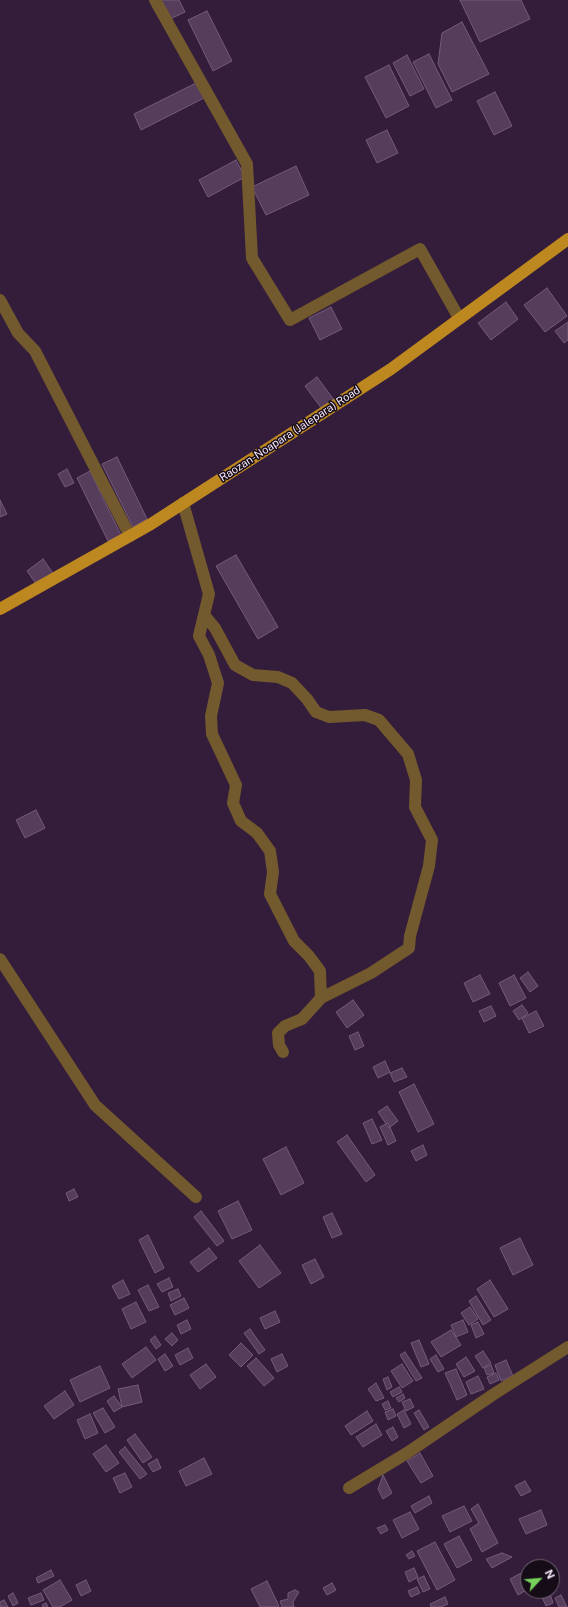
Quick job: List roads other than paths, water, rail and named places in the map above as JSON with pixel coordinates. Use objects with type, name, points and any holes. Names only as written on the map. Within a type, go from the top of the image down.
[{"type":"main road","name":"Raozan-Noapara (Jalepara) Road","points":[[0,609],[130,536],[184,503],[391,369],[568,239]]},
{"type":"street","points":[[154,0],[247,164],[252,258],[290,320],[420,250],[459,318]]},
{"type":"street","points":[[0,300],[18,333],[35,351],[130,536]]},
{"type":"street","points":[[184,503],[210,594],[199,636],[209,655],[218,683],[211,716],[212,734],[236,785],[233,803],[241,821],[257,833],[270,851],[273,872],[270,894],[294,941],[309,956],[320,971],[321,998]]},
{"type":"street","points":[[205,616],[215,628],[235,664],[253,675],[278,677],[292,683],[307,699],[316,712],[329,717],[364,715],[379,720],[408,754],[416,780],[415,807],[432,840],[429,866],[410,936],[409,948],[371,974],[321,998],[302,1019],[285,1026],[278,1033],[279,1045],[283,1052]]},
{"type":"street","points":[[0,959],[95,1105],[196,1197]]},
{"type":"street","points":[[348,1488],[407,1454],[494,1394],[568,1347]]}]
